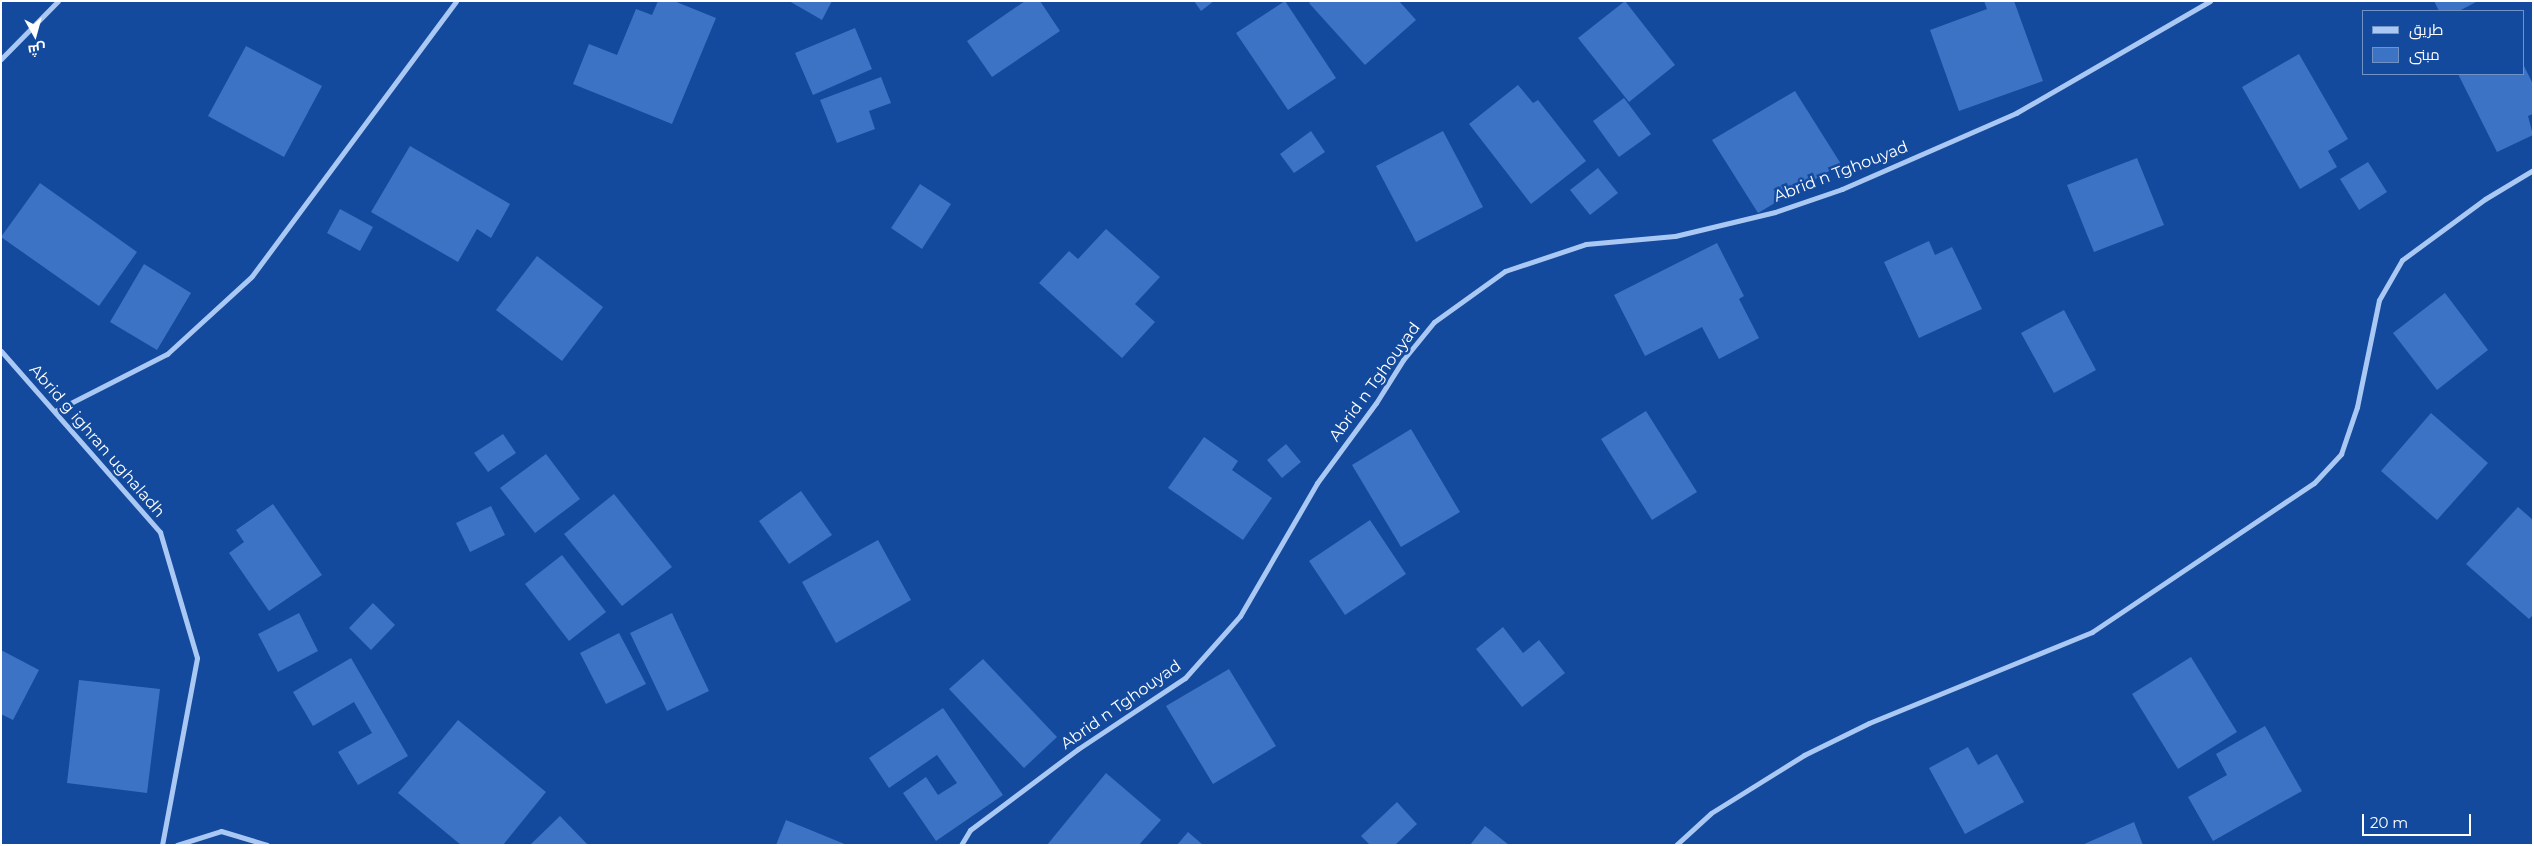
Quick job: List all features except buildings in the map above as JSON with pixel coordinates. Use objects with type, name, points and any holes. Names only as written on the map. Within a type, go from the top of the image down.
[{"type":"street","points":[[1,59],[58,1]]},
{"type":"street","points":[[55,411],[166,354],[252,276],[456,1]]},
{"type":"street","name":"Abrid n Tghouyad","points":[[961,845],[970,830],[1070,755],[1185,678],[1240,616],[1317,483],[1376,403],[1403,360],[1434,322],[1505,271],[1586,244],[1675,236],[1775,212],[1842,189],[2016,113],[2210,1]]},
{"type":"street","points":[[1676,845],[1711,813],[1804,755],[1869,723],[2092,632],[2314,482],[2341,454],[2357,407],[2379,300],[2402,260],[2477,204],[2533,170]]},
{"type":"street","name":"Abrid g ighran ughaladh","points":[[1,351],[160,532],[197,658],[162,845]]},
{"type":"street","points":[[178,845],[221,831],[267,845]]}]
